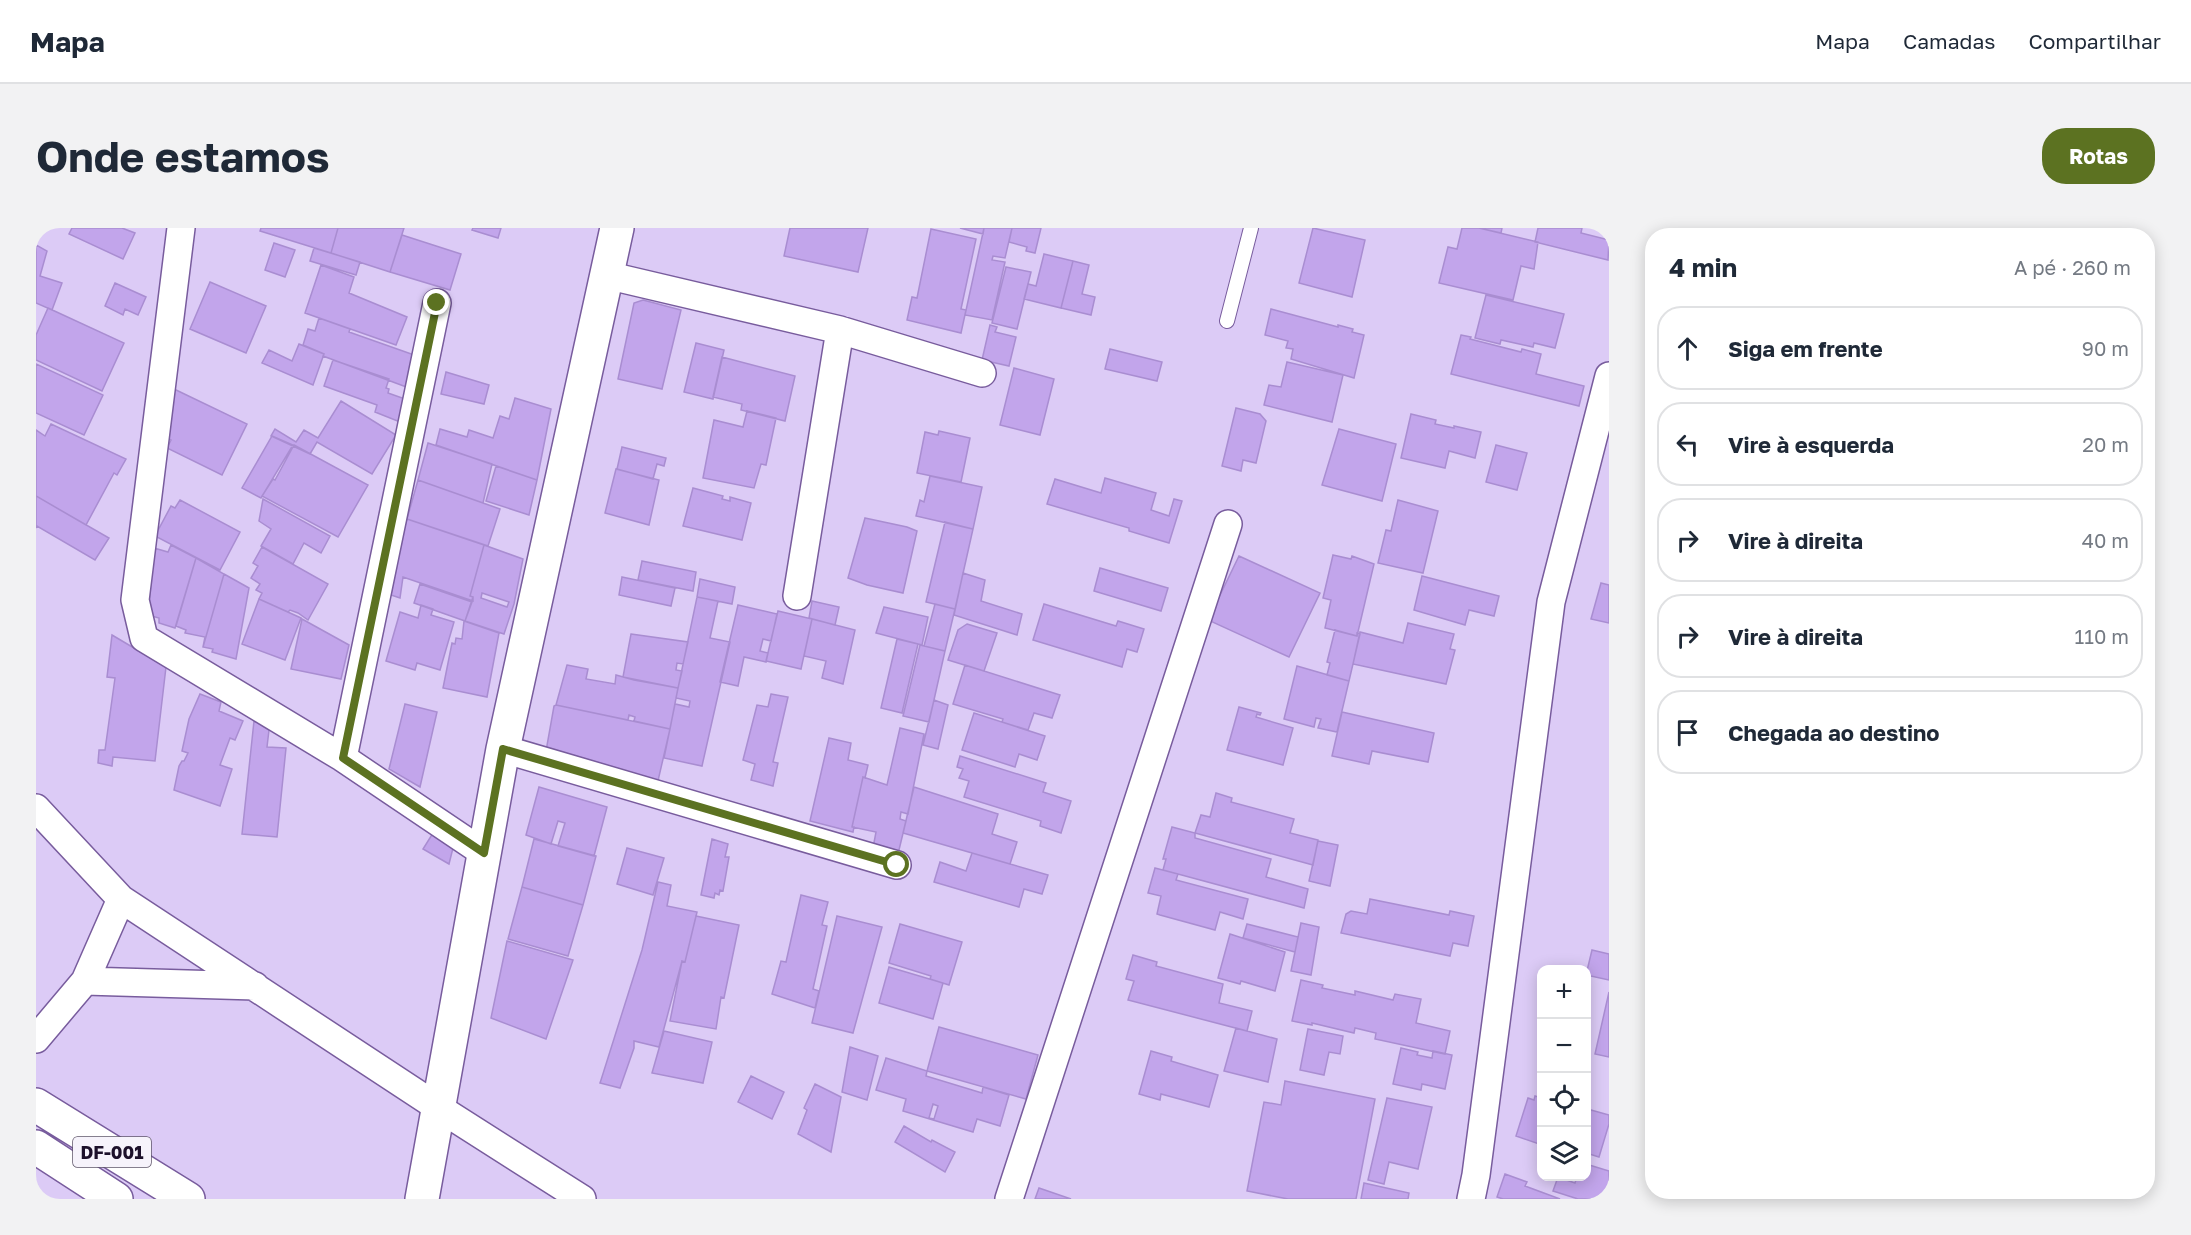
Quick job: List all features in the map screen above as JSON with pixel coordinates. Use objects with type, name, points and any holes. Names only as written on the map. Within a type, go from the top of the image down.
[{"type":"main road","points":[[422,1199],[503,749],[617,228]]},
{"type":"main road","name":"DF-001","points":[[36,1105],[188,1199]]},
{"type":"main road","name":"DF-001","points":[[36,1147],[116,1199]]},
{"type":"street","points":[[181,228],[135,600],[144,638],[343,758],[484,853]]},
{"type":"street","points":[[606,275],[840,330],[982,373]]},
{"type":"street","points":[[343,758],[437,303]]},
{"type":"street","points":[[797,596],[840,330]]},
{"type":"street","points":[[1471,1199],[1551,602],[1609,376]]},
{"type":"street","points":[[1009,1199],[1228,524]]},
{"type":"street","points":[[503,749],[897,865]]},
{"type":"street","points":[[36,808],[121,899],[582,1199]]},
{"type":"street","points":[[36,1039],[85,981],[121,899]]},
{"type":"street","points":[[85,981],[256,986]]},
{"type":"lane","points":[[1227,321],[1251,228]]},
{"type":"building","points":[[72,228],[122,228],[135,233],[123,259],[69,234]]},
{"type":"building","points":[[261,228],[338,228],[331,253],[260,231]]},
{"type":"building","points":[[338,228],[404,228],[390,272],[331,253]]},
{"type":"building","points":[[473,228],[501,228],[498,238],[472,230]]},
{"type":"building","points":[[790,228],[868,228],[858,272],[784,256]]},
{"type":"building","points":[[960,228],[984,228],[983,234]]},
{"type":"building","points":[[984,228],[1012,228],[1005,258],[993,256],[992,260],[1005,262],[992,320],[965,315]]},
{"type":"building","points":[[1012,228],[1041,228],[1035,253],[1026,251],[1027,247],[1009,242]]},
{"type":"building","points":[[1313,228],[1365,240],[1352,297],[1299,283]]},
{"type":"building","points":[[1462,228],[1479,228],[1538,242],[1534,269],[1521,266],[1513,300],[1439,283],[1448,247],[1457,249]]},
{"type":"building","points":[[1479,228],[1502,228],[1501,233]]},
{"type":"building","points":[[1538,228],[1582,228],[1581,233],[1609,240],[1608,260],[1535,242]]},
{"type":"building","points":[[931,229],[976,239],[961,309],[966,310],[961,333],[907,320],[912,297],[917,298]]},
{"type":"building","points":[[402,235],[461,254],[450,290],[390,272]]},
{"type":"building","points":[[274,243],[295,250],[285,277],[265,270]]},
{"type":"building","points":[[36,245],[47,251],[40,276],[62,283],[52,310],[36,303]]},
{"type":"building","points":[[314,248],[360,262],[356,275],[310,261]]},
{"type":"building","points":[[1044,254],[1073,261],[1061,308],[1024,299],[1028,284],[1036,286]]},
{"type":"building","points":[[1073,261],[1089,265],[1082,294],[1095,297],[1091,315],[1061,308]]},
{"type":"building","points":[[321,265],[354,277],[349,293],[407,317],[396,345],[305,313]]},
{"type":"building","points":[[1006,267],[1031,272],[1017,329],[992,323]]},
{"type":"building","points":[[210,282],[266,306],[246,353],[190,329]]},
{"type":"building","points":[[115,283],[146,297],[138,315],[125,309],[123,315],[105,306]]},
{"type":"building","points":[[1486,295],[1564,314],[1555,348],[1534,343],[1533,347],[1501,340],[1500,344],[1475,338]]},
{"type":"building","points":[[643,300],[681,310],[662,389],[618,379],[634,303]]},
{"type":"building","points":[[48,308],[124,343],[102,391],[36,360],[36,335]]},
{"type":"building","points":[[1271,309],[1353,329],[1352,332],[1364,335],[1354,378],[1291,359],[1293,349],[1286,348],[1288,341],[1265,335]]},
{"type":"building","points":[[319,318],[350,329],[349,332],[417,356],[409,388],[323,356],[324,354],[303,345],[308,329],[315,331]]},
{"type":"building","points":[[990,325],[997,327],[995,332],[1016,337],[1009,366],[982,360]]},
{"type":"building","points":[[1461,335],[1521,352],[1522,349],[1541,354],[1536,374],[1584,386],[1579,406],[1451,374]]},
{"type":"building","points":[[696,343],[724,350],[713,399],[684,392]]},
{"type":"building","points":[[299,344],[324,354],[313,385],[262,363],[269,350],[292,361]]},
{"type":"building","points":[[1110,349],[1162,362],[1157,381],[1105,369]]},
{"type":"building","points":[[722,357],[795,376],[785,421],[741,410],[742,404],[713,397]]},
{"type":"building","points":[[333,360],[389,379],[386,388],[389,389],[388,393],[405,399],[400,422],[375,412],[377,405],[324,386]]},
{"type":"building","points":[[1287,362],[1343,375],[1332,422],[1264,405],[1269,385],[1281,387]]},
{"type":"building","points":[[36,364],[103,395],[84,435],[36,413]]},
{"type":"building","points":[[1014,368],[1054,379],[1040,435],[1000,425]]},
{"type":"building","points":[[446,372],[489,385],[484,404],[441,394]]},
{"type":"building","points":[[174,389],[247,424],[222,475],[167,448],[171,440],[159,433]]},
{"type":"building","points":[[515,398],[551,409],[537,480],[436,445],[440,429],[467,437],[469,430],[493,438],[500,416],[509,419]]},
{"type":"building","points":[[341,401],[396,435],[372,474],[317,442],[310,454],[271,436],[275,429],[296,442],[304,430],[318,438]]},
{"type":"building","points":[[1236,408],[1260,414],[1266,421],[1256,463],[1243,460],[1241,471],[1222,466]]},
{"type":"building","points":[[747,411],[776,418],[766,465],[761,464],[754,488],[703,478],[714,420],[743,427]]},
{"type":"building","points":[[1411,414],[1436,420],[1435,424],[1481,432],[1475,458],[1449,451],[1445,468],[1401,458]]},
{"type":"building","points":[[51,424],[126,459],[117,475],[114,473],[86,525],[36,496],[36,430],[45,436]]},
{"type":"building","points":[[1339,429],[1396,444],[1382,501],[1322,485]]},
{"type":"building","points":[[939,431],[970,438],[961,482],[917,473],[925,432],[938,435]]},
{"type":"building","points":[[272,436],[293,445],[261,498],[242,488]]},
{"type":"building","points":[[428,443],[492,464],[483,503],[418,480]]},
{"type":"building","points":[[294,445],[368,485],[338,537],[262,496],[273,479],[275,480]]},
{"type":"building","points":[[1496,445],[1527,453],[1517,490],[1486,482]]},
{"type":"building","points":[[622,447],[666,458],[664,466],[657,464],[653,479],[617,469]]},
{"type":"building","points":[[496,466],[537,480],[529,515],[486,501]]},
{"type":"building","points":[[616,469],[659,480],[649,525],[605,513]]},
{"type":"building","points":[[930,476],[982,487],[973,529],[916,516],[920,500],[924,502]]},
{"type":"building","points":[[1105,478],[1156,493],[1151,510],[1169,516],[1174,499],[1182,501],[1169,543],[1129,531],[1129,528],[1047,504],[1055,479],[1101,493]]},
{"type":"building","points":[[418,480],[500,509],[488,546],[407,519]]},
{"type":"building","points":[[693,488],[723,496],[722,499],[730,501],[730,497],[751,503],[742,540],[683,526]]},
{"type":"building","points":[[36,496],[109,538],[95,560],[37,526],[36,528]]},
{"type":"building","points":[[263,499],[330,536],[321,553],[304,543],[293,564],[261,546],[271,529],[259,521]]},
{"type":"building","points":[[180,500],[240,532],[220,570],[155,536],[171,506],[175,508]]},
{"type":"building","points":[[1398,500],[1438,511],[1423,573],[1378,563],[1386,530],[1391,531]]},
{"type":"building","points":[[865,518],[917,531],[903,593],[848,578]]},
{"type":"building","points":[[407,519],[484,545],[470,596],[473,597],[473,601],[403,577],[400,598],[391,595],[397,552]]},
{"type":"building","points":[[945,522],[973,529],[955,609],[926,602]]},
{"type":"building","points":[[171,545],[196,558],[175,628],[159,623],[159,618],[148,615],[154,548],[168,552]]},
{"type":"building","points":[[484,545],[523,559],[514,604],[504,634],[465,621],[473,597],[470,596]],"holes":[[[482,593],[509,602],[507,607],[481,598]]]},
{"type":"building","points":[[262,547],[328,584],[308,620],[298,613],[290,610],[288,612],[259,599],[262,593],[256,590],[260,584],[251,578],[258,566],[253,563]]},
{"type":"building","points":[[1333,555],[1351,559],[1352,556],[1374,564],[1357,636],[1325,628],[1331,600],[1323,598]]},
{"type":"building","points":[[1239,556],[1320,593],[1289,657],[1208,620]]},
{"type":"building","points":[[196,558],[224,574],[203,647],[205,637],[185,633],[186,630],[176,626]]},
{"type":"building","points":[[642,561],[696,572],[693,591],[638,580]]},
{"type":"building","points":[[1100,568],[1168,588],[1161,611],[1094,591]]},
{"type":"building","points":[[963,573],[985,580],[981,601],[1022,614],[1017,635],[954,615]]},
{"type":"building","points":[[224,574],[249,588],[236,659],[203,647]]},
{"type":"building","points":[[1422,576],[1499,596],[1494,616],[1469,610],[1465,625],[1414,610]]},
{"type":"building","points":[[622,577],[675,588],[671,606],[619,595]]},
{"type":"building","points":[[700,579],[735,587],[732,604],[697,597]]},
{"type":"building","points":[[1601,583],[1609,585],[1609,623],[1591,619]]},
{"type":"building","points":[[420,584],[472,602],[465,621],[414,603]]},
{"type":"building","points":[[697,597],[718,601],[710,638],[730,642],[702,766],[664,758],[675,704],[689,707],[690,701],[676,698]]},
{"type":"building","points":[[259,599],[301,618],[285,660],[242,644]]},
{"type":"building","points":[[812,601],[839,607],[835,625],[809,618]]},
{"type":"building","points":[[935,604],[955,609],[945,651],[924,646]]},
{"type":"building","points":[[1044,604],[1116,626],[1118,621],[1144,629],[1137,652],[1127,649],[1122,667],[1033,640]]},
{"type":"building","points":[[421,605],[433,609],[431,615],[454,622],[440,670],[417,663],[415,670],[386,661],[400,612],[418,618]]},
{"type":"building","points":[[738,605],[777,614],[771,641],[763,639],[760,651],[768,653],[766,662],[744,657],[738,686],[720,682]]},
{"type":"building","points":[[884,607],[928,617],[922,645],[876,633]]},
{"type":"building","points":[[778,611],[812,619],[801,669],[766,661]]},
{"type":"building","points":[[302,619],[349,645],[341,679],[291,669]]},
{"type":"building","points":[[812,619],[855,630],[843,684],[822,678],[826,661],[804,656]]},
{"type":"building","points":[[464,621],[499,633],[487,697],[443,688],[452,643],[455,644],[456,638],[462,639]]},
{"type":"building","points":[[1408,623],[1454,634],[1450,649],[1455,650],[1446,684],[1353,664],[1360,632],[1403,643]]},
{"type":"building","points":[[967,624],[997,633],[984,671],[948,660],[958,630]]},
{"type":"building","points":[[1335,630],[1357,636],[1357,633],[1360,634],[1349,681],[1327,675],[1330,663],[1327,662]]},
{"type":"building","points":[[631,634],[688,642],[683,664],[677,663],[676,670],[682,671],[678,688],[623,677]]},
{"type":"building","points":[[112,635],[166,667],[155,761],[113,757],[112,766],[98,763],[99,750],[105,750],[115,678],[107,677]]},
{"type":"building","points":[[897,639],[918,644],[902,713],[881,708]]},
{"type":"building","points":[[920,645],[945,651],[929,722],[903,716]]},
{"type":"building","points":[[567,665],[588,669],[586,679],[615,684],[616,675],[678,688],[670,729],[634,721],[635,717],[629,715],[628,720],[556,705]]},
{"type":"building","points":[[965,665],[1060,695],[1052,718],[1034,713],[1028,730],[1002,722],[1003,719],[953,704]]},
{"type":"building","points":[[1297,666],[1349,681],[1337,732],[1318,728],[1321,719],[1316,718],[1314,727],[1284,719]]},
{"type":"building","points":[[200,694],[221,702],[219,711],[243,721],[235,740],[230,738],[220,765],[232,769],[220,806],[174,790],[179,766],[188,753],[182,751],[189,719]]},
{"type":"building","points":[[771,694],[788,697],[773,762],[778,763],[773,786],[751,780],[755,764],[743,760],[757,705],[768,707]]},
{"type":"building","points":[[934,700],[948,705],[938,749],[923,745]]},
{"type":"building","points":[[405,704],[437,712],[420,787],[389,769]]},
{"type":"building","points":[[556,705],[670,729],[657,785],[546,751]]},
{"type":"building","points":[[1239,707],[1261,713],[1256,717],[1293,728],[1283,765],[1227,750]]},
{"type":"building","points":[[1342,712],[1434,733],[1428,762],[1372,751],[1369,764],[1332,756]]},
{"type":"building","points":[[974,713],[1045,736],[1037,760],[1019,754],[1015,767],[962,750]]},
{"type":"building","points":[[254,721],[269,730],[267,747],[286,748],[277,837],[242,834]]},
{"type":"building","points":[[900,728],[924,734],[908,814],[901,812],[900,819],[906,821],[898,854],[873,848],[876,832],[852,827],[863,777],[887,785]]},
{"type":"building","points":[[829,738],[851,743],[848,760],[868,765],[865,778],[863,777],[852,827],[854,827],[853,832],[810,821]]},
{"type":"building","points":[[960,756],[1046,783],[1043,792],[1071,801],[1061,833],[1040,826],[1041,821],[964,797],[969,781],[959,778],[963,769],[957,767]]},
{"type":"building","points":[[539,787],[607,807],[594,856],[558,846],[565,823],[558,821],[551,844],[526,835]]},
{"type":"building","points":[[914,787],[998,814],[992,834],[1017,842],[1010,864],[903,833]]},
{"type":"building","points":[[1216,793],[1232,798],[1231,802],[1294,819],[1290,833],[1318,840],[1313,865],[1195,833],[1201,815],[1210,817]]},
{"type":"building","points":[[1172,827],[1195,833],[1195,838],[1271,859],[1266,877],[1308,889],[1304,908],[1163,870],[1166,859],[1163,859]]},
{"type":"building","points":[[433,833],[454,844],[449,864],[423,849]]},
{"type":"building","points":[[534,839],[596,856],[583,905],[522,887]]},
{"type":"building","points":[[712,839],[728,844],[725,857],[729,857],[723,891],[720,890],[719,895],[715,893],[714,898],[701,895]]},
{"type":"building","points":[[1318,841],[1338,845],[1330,886],[1309,881]]},
{"type":"building","points":[[627,848],[664,858],[653,895],[617,884]]},
{"type":"building","points":[[972,853],[1048,875],[1042,894],[1024,889],[1019,907],[934,882],[940,862],[966,871]]},
{"type":"building","points":[[1155,868],[1178,874],[1176,880],[1248,899],[1243,919],[1220,912],[1215,930],[1157,914],[1161,896],[1148,893]]},
{"type":"building","points":[[658,882],[671,885],[667,906],[697,912],[685,962],[682,961],[659,1047],[634,1041],[634,1048],[620,1088],[600,1083],[642,950]]},
{"type":"building","points":[[522,887],[583,905],[568,956],[508,939]]},
{"type":"building","points":[[801,895],[828,902],[822,925],[827,926],[813,989],[819,991],[815,1008],[772,994],[781,961],[786,962]]},
{"type":"building","points":[[1370,899],[1449,915],[1450,911],[1474,916],[1468,946],[1453,943],[1450,956],[1341,933],[1346,914],[1351,911],[1367,914]]},
{"type":"building","points":[[696,916],[739,925],[724,998],[721,997],[716,1029],[670,1021],[682,961],[685,962]]},
{"type":"building","points":[[837,916],[882,927],[853,1033],[812,1023]]},
{"type":"building","points":[[1301,923],[1319,927],[1311,975],[1291,971]]},
{"type":"building","points":[[900,924],[962,942],[949,985],[930,979],[931,976],[889,963]]},
{"type":"building","points":[[1247,924],[1298,937],[1295,952],[1243,938]]},
{"type":"building","points":[[1230,934],[1285,952],[1275,991],[1241,981],[1240,984],[1218,978]]},
{"type":"building","points":[[507,941],[573,960],[546,1039],[491,1018]]},
{"type":"building","points":[[1592,950],[1609,954],[1609,980],[1591,976],[1591,965],[1588,965]]},
{"type":"building","points":[[1133,955],[1157,962],[1156,966],[1223,984],[1219,1003],[1252,1011],[1247,1031],[1128,1000],[1134,981],[1126,979]]},
{"type":"building","points":[[889,967],[943,983],[933,1019],[879,1003]]},
{"type":"building","points":[[1301,980],[1323,985],[1322,988],[1355,995],[1355,991],[1393,1000],[1395,994],[1421,999],[1416,1023],[1450,1031],[1445,1054],[1375,1039],[1376,1033],[1355,1028],[1354,1033],[1312,1023],[1312,1025],[1292,1021]]},
{"type":"building","points":[[1609,992],[1609,1057],[1595,1054]]},
{"type":"building","points":[[939,1027],[1038,1055],[1026,1099],[927,1071]]},
{"type":"building","points":[[1236,1028],[1277,1039],[1268,1082],[1224,1071]]},
{"type":"building","points":[[1308,1029],[1343,1036],[1340,1054],[1329,1052],[1324,1075],[1300,1070]]},
{"type":"building","points":[[664,1031],[712,1042],[703,1083],[652,1073]]},
{"type":"building","points":[[850,1047],[878,1056],[867,1100],[842,1092]]},
{"type":"building","points":[[1401,1048],[1432,1058],[1433,1051],[1452,1055],[1445,1089],[1422,1084],[1421,1090],[1393,1084]]},
{"type":"building","points":[[1151,1051],[1172,1057],[1171,1061],[1218,1075],[1209,1107],[1161,1094],[1160,1100],[1139,1094]]},
{"type":"building","points":[[886,1058],[927,1071],[926,1076],[982,1093],[983,1087],[1009,1095],[1000,1126],[977,1119],[973,1132],[903,1111],[906,1099],[876,1090]],"holes":[[[933,1104],[938,1106],[934,1119],[929,1118]]]},
{"type":"building","points":[[751,1076],[784,1092],[772,1119],[738,1102]]},
{"type":"building","points":[[1285,1081],[1375,1099],[1356,1199],[1288,1199],[1247,1191],[1264,1102],[1281,1105]]},
{"type":"building","points":[[815,1084],[841,1097],[831,1152],[798,1134],[807,1110],[804,1108]]},
{"type":"building","points":[[1535,1096],[1537,1097],[1537,1143],[1516,1136],[1528,1098],[1534,1100]]},
{"type":"building","points":[[1387,1098],[1432,1107],[1418,1169],[1389,1162],[1384,1184],[1368,1180]]},
{"type":"building","points":[[1591,1110],[1609,1115],[1609,1124],[1599,1157],[1591,1155]]},
{"type":"building","points":[[904,1126],[931,1142],[932,1140],[955,1152],[945,1172],[895,1142]]},
{"type":"building","points":[[1591,1166],[1609,1171],[1609,1199],[1578,1199],[1553,1191],[1557,1181],[1575,1183],[1576,1181],[1591,1181]]},
{"type":"building","points":[[1505,1174],[1527,1182],[1525,1186],[1560,1199],[1503,1199],[1497,1197]]},
{"type":"building","points":[[1364,1183],[1409,1193],[1408,1199],[1361,1199]]},
{"type":"building","points":[[1039,1188],[1071,1199],[1035,1199]]},
{"type":"route","points":[[437,303],[343,758],[484,853],[503,749],[897,865]]}]
